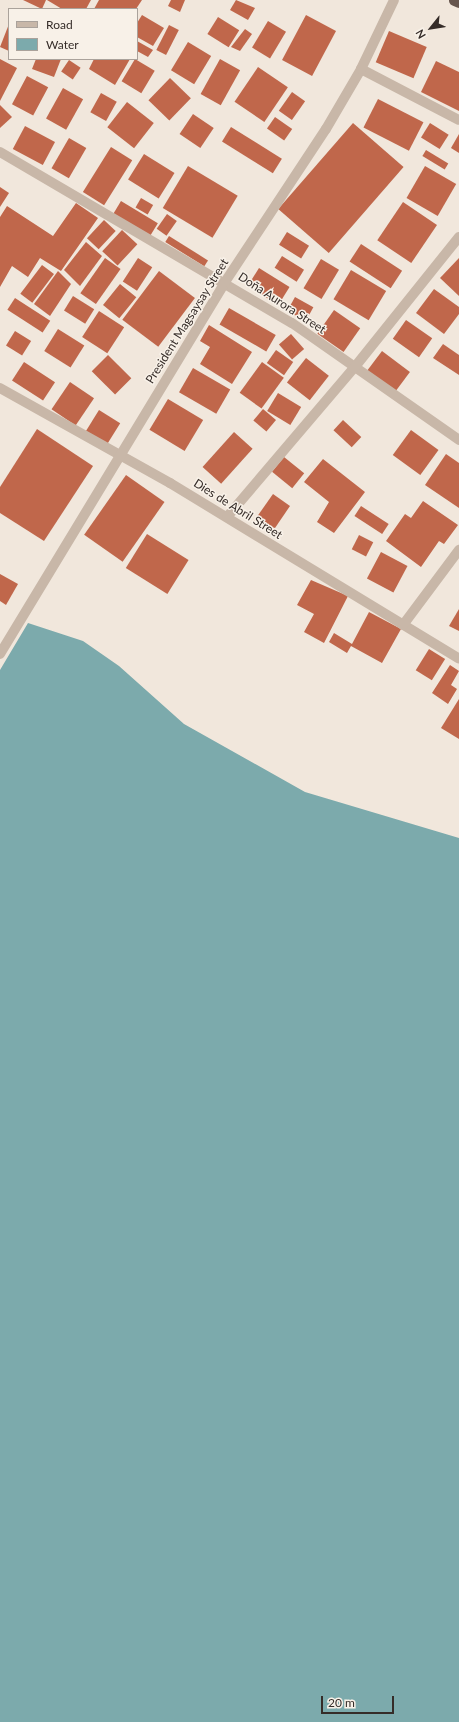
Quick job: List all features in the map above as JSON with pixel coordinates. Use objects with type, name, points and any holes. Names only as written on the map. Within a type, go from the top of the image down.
[{"type":"highway","points":[[454,0],[459,2]]},
{"type":"street","name":"President Magsaysay Street","points":[[0,654],[225,282],[361,69],[394,0]]},
{"type":"street","points":[[361,69],[459,120]]},
{"type":"street","name":"Doña Aurora Street","points":[[0,152],[225,282],[292,323],[354,368],[459,440]]},
{"type":"street","points":[[227,516],[354,368],[459,237]]},
{"type":"street","name":"Dies de Abril Street","points":[[0,388],[227,516],[459,658]]},
{"type":"street","points":[[404,625],[459,550]]},
{"type":"water","points":[[28,623],[83,641],[119,666],[184,724],[305,792],[459,838],[459,1722],[0,1722],[0,670]]},
{"type":"building","points":[[23,0],[46,0],[42,8]]},
{"type":"building","points":[[47,0],[91,0],[87,8],[60,8]]},
{"type":"building","points":[[99,0],[142,0],[137,8],[95,8]]},
{"type":"building","points":[[171,0],[185,0],[180,12],[168,6]]},
{"type":"building","points":[[236,0],[255,8],[248,20],[230,10]]},
{"type":"building","points":[[142,15],[164,28],[153,46],[138,38],[138,21]]},
{"type":"building","points":[[306,15],[336,31],[312,76],[282,60]]},
{"type":"building","points":[[218,17],[239,30],[229,47],[207,34]]},
{"type":"building","points":[[268,21],[286,32],[270,58],[252,48]]},
{"type":"building","points":[[169,25],[179,30],[166,55],[156,50]]},
{"type":"building","points":[[8,27],[8,51],[0,47]]},
{"type":"building","points":[[245,29],[252,34],[240,51],[231,47]]},
{"type":"building","points":[[389,31],[427,47],[413,78],[376,62]]},
{"type":"building","points":[[138,42],[153,50],[148,57],[138,52]]},
{"type":"building","points":[[188,42],[211,56],[194,84],[171,70]]},
{"type":"building","points":[[0,59],[17,68],[0,101]]},
{"type":"building","points":[[220,59],[240,70],[221,105],[201,94]]},
{"type":"building","points":[[36,60],[61,60],[54,77],[32,69]]},
{"type":"building","points":[[69,60],[81,68],[73,79],[61,72]]},
{"type":"building","points":[[94,60],[129,60],[115,85],[89,69]]},
{"type":"building","points":[[134,60],[155,71],[141,93],[122,81]]},
{"type":"building","points":[[436,61],[459,72],[459,111],[421,92]]},
{"type":"building","points":[[258,67],[288,87],[264,122],[235,102]]},
{"type":"building","points":[[27,76],[48,87],[33,116],[12,104]]},
{"type":"building","points":[[170,78],[191,98],[169,120],[148,100]]},
{"type":"building","points":[[63,88],[83,99],[66,130],[46,119]]},
{"type":"building","points":[[292,92],[305,101],[292,120],[279,111]]},
{"type":"building","points":[[101,93],[117,102],[106,121],[90,112]]},
{"type":"building","points":[[378,99],[423,122],[409,151],[363,128]]},
{"type":"building","points":[[127,102],[154,123],[134,148],[107,127]]},
{"type":"building","points":[[0,105],[12,117],[0,128]]},
{"type":"building","points":[[193,114],[214,128],[200,148],[180,134]]},
{"type":"building","points":[[275,117],[292,129],[284,141],[267,128]]},
{"type":"building","points":[[353,123],[404,167],[329,253],[278,209]]},
{"type":"building","points":[[430,123],[449,135],[440,149],[421,137]]},
{"type":"building","points":[[25,126],[55,142],[43,165],[13,149]]},
{"type":"building","points":[[231,127],[282,159],[273,173],[222,141]]},
{"type":"building","points":[[459,134],[459,153],[451,148]]},
{"type":"building","points":[[69,138],[86,148],[69,178],[52,168]]},
{"type":"building","points":[[111,147],[132,160],[104,205],[83,192]]},
{"type":"building","points":[[426,150],[448,163],[445,169],[422,156]]},
{"type":"building","points":[[144,154],[175,173],[159,199],[128,179]]},
{"type":"building","points":[[188,166],[238,196],[212,238],[163,208]]},
{"type":"building","points":[[425,166],[456,184],[438,216],[406,198]]},
{"type":"building","points":[[0,187],[9,193],[0,207]]},
{"type":"building","points":[[141,198],[153,205],[148,215],[136,208]]},
{"type":"building","points":[[121,201],[158,223],[150,237],[113,215]]},
{"type":"building","points":[[403,202],[437,225],[411,263],[377,240]]},
{"type":"building","points":[[76,203],[98,218],[61,271],[40,258],[28,277],[12,266],[0,287],[0,217],[7,206],[53,236]]},
{"type":"building","points":[[167,214],[177,221],[167,236],[157,229]]},
{"type":"building","points":[[104,220],[116,231],[99,249],[87,238]]},
{"type":"building","points":[[122,230],[137,244],[118,266],[102,251]]},
{"type":"building","points":[[287,232],[309,246],[301,258],[279,245]]},
{"type":"building","points":[[169,236],[208,260],[204,266],[165,242]]},
{"type":"building","points":[[86,242],[102,256],[80,286],[64,270]]},
{"type":"building","points":[[361,244],[402,271],[391,288],[350,262]]},
{"type":"building","points":[[282,256],[304,270],[297,282],[275,268]]},
{"type":"building","points":[[105,258],[121,269],[96,304],[80,293]]},
{"type":"building","points":[[138,258],[152,267],[137,291],[123,281]]},
{"type":"building","points":[[459,258],[459,296],[440,278]]},
{"type":"building","points":[[321,259],[339,270],[321,299],[303,288]]},
{"type":"building","points":[[42,265],[54,274],[32,303],[20,294]]},
{"type":"building","points":[[259,268],[290,287],[278,305],[248,286]]},
{"type":"building","points":[[351,270],[386,291],[369,320],[333,299]]},
{"type":"building","points":[[58,271],[71,284],[50,316],[34,304]]},
{"type":"building","points":[[159,271],[195,298],[158,347],[122,320]]},
{"type":"building","points":[[120,284],[136,297],[119,318],[103,305]]},
{"type":"building","points":[[434,289],[459,307],[459,314],[444,334],[416,313]]},
{"type":"building","points":[[73,296],[94,309],[85,324],[64,310]]},
{"type":"building","points":[[295,297],[313,307],[306,321],[287,311]]},
{"type":"building","points":[[15,298],[50,321],[43,333],[7,310]]},
{"type":"building","points":[[229,308],[276,335],[266,351],[220,324]]},
{"type":"building","points":[[334,310],[360,328],[344,352],[317,334]]},
{"type":"building","points":[[99,311],[124,327],[107,353],[82,337]]},
{"type":"building","points":[[406,320],[432,338],[419,357],[393,339]]},
{"type":"building","points":[[209,325],[252,352],[232,384],[200,364],[210,347],[200,341]]},
{"type":"building","points":[[58,329],[84,345],[71,367],[44,351]]},
{"type":"building","points":[[15,331],[31,341],[22,355],[6,345]]},
{"type":"building","points":[[291,334],[304,349],[292,360],[279,344]]},
{"type":"building","points":[[443,344],[459,355],[459,375],[433,358]]},
{"type":"building","points":[[276,350],[293,362],[284,375],[267,363]]},
{"type":"building","points":[[382,351],[410,372],[394,394],[366,373]]},
{"type":"building","points":[[108,355],[131,378],[115,395],[92,371]]},
{"type":"building","points":[[306,358],[329,376],[310,400],[287,382]]},
{"type":"building","points":[[24,362],[55,382],[43,401],[12,380]]},
{"type":"building","points":[[262,362],[284,378],[262,409],[240,393]]},
{"type":"building","points":[[193,368],[230,390],[216,414],[179,392]]},
{"type":"building","points":[[70,382],[94,398],[76,426],[52,409]]},
{"type":"building","points":[[278,393],[301,407],[290,425],[267,411]]},
{"type":"building","points":[[168,399],[203,420],[185,451],[149,430]]},
{"type":"building","points":[[263,409],[276,420],[266,431],[253,420]]},
{"type":"building","points":[[99,410],[120,423],[106,446],[85,433]]},
{"type":"building","points":[[343,420],[361,437],[352,447],[333,430]]},
{"type":"building","points":[[37,429],[93,466],[44,541],[0,513],[0,487]]},
{"type":"building","points":[[411,430],[439,450],[420,475],[393,455]]},
{"type":"building","points":[[234,432],[253,449],[221,484],[203,467]]},
{"type":"building","points":[[446,454],[459,463],[459,508],[425,485]]},
{"type":"building","points":[[284,457],[304,473],[292,488],[272,472]]},
{"type":"building","points":[[323,459],[365,492],[334,533],[317,522],[329,502],[304,482]]},
{"type":"building","points":[[126,475],[165,502],[123,562],[84,535]]},
{"type":"building","points":[[273,494],[290,506],[275,528],[254,521]]},
{"type":"building","points":[[423,501],[458,525],[444,544],[439,541],[421,567],[386,541],[405,514],[411,518]]},
{"type":"building","points":[[361,506],[389,524],[382,534],[354,516]]},
{"type":"building","points":[[147,534],[189,560],[167,594],[126,568]]},
{"type":"building","points":[[359,535],[373,542],[366,557],[352,549]]},
{"type":"building","points":[[381,552],[407,566],[393,593],[367,578]]},
{"type":"building","points":[[0,574],[18,584],[6,605],[0,601]]},
{"type":"building","points":[[311,580],[348,596],[324,643],[304,632],[314,614],[297,605]]},
{"type":"building","points":[[459,609],[459,631],[449,626]]},
{"type":"building","points":[[369,612],[401,629],[382,663],[351,646],[347,653],[329,642],[334,633],[352,644]]},
{"type":"building","points":[[429,649],[445,659],[432,680],[416,670]]},
{"type":"building","points":[[450,665],[459,671],[451,685],[457,689],[448,704],[432,693]]},
{"type":"building","points":[[459,699],[459,739],[441,728]]}]
